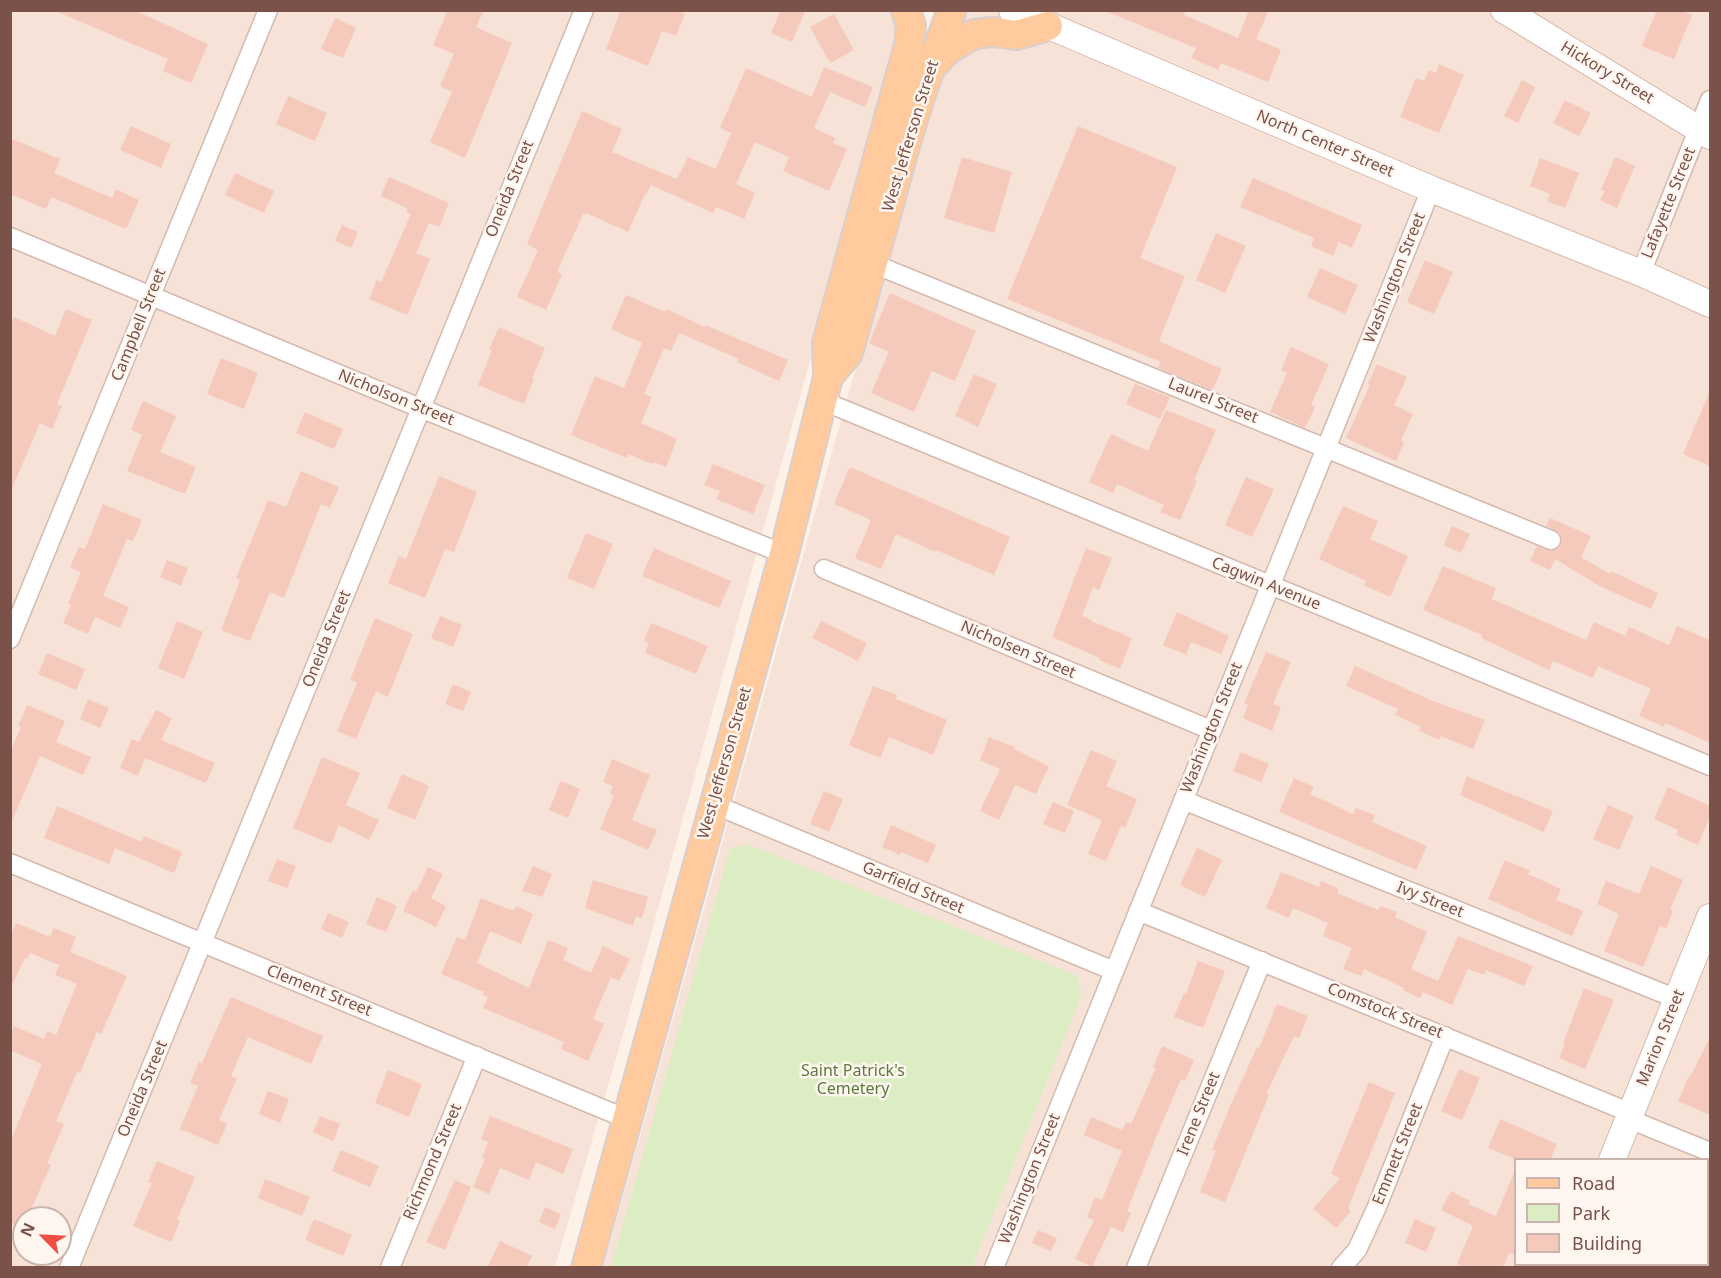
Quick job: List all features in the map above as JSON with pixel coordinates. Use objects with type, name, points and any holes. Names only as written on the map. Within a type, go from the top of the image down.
[{"type":"main road","points":[[863,260],[909,45],[911,26],[906,10]]},
{"type":"main road","name":"West Jefferson Street","points":[[586,1268],[784,554],[826,389],[827,343],[863,260],[952,10]]},
{"type":"main road","points":[[930,69],[947,50],[974,34],[993,32],[1016,35],[1048,26]]},
{"type":"street","name":"Oneida Street","points":[[69,1268],[204,943],[584,10]]},
{"type":"street","name":"North Center Street","points":[[1012,10],[1431,189],[1641,273],[1710,304]]},
{"type":"street","name":"Hickory Street","points":[[1504,10],[1704,132]]},
{"type":"street","name":"Campbell Street","points":[[10,639],[151,296],[262,12]]},
{"type":"street","name":"Lafayette Street","points":[[1641,273],[1704,132],[1710,100]]},
{"type":"street","name":"Washington Street","points":[[994,1268],[1431,189]]},
{"type":"street","name":"Nicholson Street","points":[[10,237],[420,408],[784,554]]},
{"type":"street","name":"Laurel Street","points":[[863,260],[1551,540]]},
{"type":"street","name":"Cagwin Avenue","points":[[826,389],[1270,586],[1710,766]]},
{"type":"street","name":"Nicholsen Street","points":[[824,569],[1211,730]]},
{"type":"street","name":"Ivy Street","points":[[1183,800],[1677,999]]},
{"type":"street","name":"Garfield Street","points":[[713,804],[1114,971]]},
{"type":"street","name":"Clement Street","points":[[10,863],[627,1119]]},
{"type":"street","name":"Comstock Street","points":[[1138,911],[1445,1036],[1710,1152]]},
{"type":"street","name":"Marion Street","points":[[1613,1158],[1710,917]]},
{"type":"street","name":"Irene Street","points":[[1136,1268],[1262,961]]},
{"type":"street","name":"Emmett Street","points":[[1341,1268],[1357,1250],[1376,1209],[1445,1036]]},
{"type":"street","name":"Richmond Street","points":[[390,1268],[477,1056]]},
{"type":"shaded area","points":[[897,10],[900,16],[893,62],[622,1038],[555,1267],[11,1267],[10,11]]},
{"type":"shaded area","points":[[969,11],[1710,11],[1710,1267],[603,1268],[931,100]]},
{"type":"green space","name":"Saint Patrick's Cemetery","points":[[747,844],[1078,976],[1081,996],[972,1267],[611,1267],[730,849]]},
{"type":"building","points":[[53,10],[134,10],[208,44],[191,83],[163,71],[168,59]]},
{"type":"building","points":[[448,10],[484,10],[476,27],[512,43],[465,158],[430,142],[452,92],[440,86],[454,54],[433,45]]},
{"type":"building","points":[[621,10],[676,10],[685,14],[676,36],[662,31],[648,66],[606,49]]},
{"type":"building","points":[[781,10],[806,10],[792,42],[771,33]]},
{"type":"building","points":[[1186,10],[1184,15],[1238,38],[1249,10],[1269,10],[1256,39],[1281,50],[1268,82],[1221,63],[1218,70],[1191,58],[1196,48],[1105,11]]},
{"type":"building","points":[[1657,10],[1680,10],[1692,15],[1674,59],[1642,46]]},
{"type":"building","points":[[834,14],[854,50],[830,63],[810,27]]},
{"type":"building","points":[[335,18],[356,28],[343,58],[321,49]]},
{"type":"building","points":[[1439,64],[1464,75],[1439,133],[1400,117],[1416,78],[1424,81],[1429,70],[1436,73]]},
{"type":"building","points":[[824,67],[873,87],[865,107],[830,92],[814,128],[835,138],[833,143],[847,149],[829,191],[783,171],[789,157],[755,142],[736,184],[755,193],[744,219],[716,207],[713,213],[651,185],[628,232],[586,213],[586,215],[583,214],[557,272],[562,274],[546,310],[517,297],[538,250],[527,244],[582,111],[622,129],[612,152],[677,179],[688,157],[716,169],[731,133],[720,128],[746,68],[812,97]]},
{"type":"building","points":[[1522,80],[1535,87],[1518,123],[1504,116]]},
{"type":"building","points":[[288,96],[327,113],[315,141],[276,124]]},
{"type":"building","points":[[1565,100],[1591,113],[1579,136],[1553,123]]},
{"type":"building","points":[[131,126],[171,144],[161,168],[120,150]]},
{"type":"building","points":[[1078,126],[1177,167],[1140,258],[1185,276],[1159,341],[1222,369],[1212,390],[1158,368],[1161,362],[1007,299]]},
{"type":"building","points":[[10,138],[60,159],[54,173],[112,198],[116,189],[139,200],[126,229],[51,197],[46,209],[10,194]]},
{"type":"building","points":[[962,157],[1012,172],[994,233],[944,218]]},
{"type":"building","points":[[1615,157],[1635,166],[1617,208],[1600,200],[1605,191],[1601,190]]},
{"type":"building","points":[[1540,158],[1579,173],[1565,208],[1547,201],[1550,194],[1530,186]]},
{"type":"building","points":[[235,173],[274,191],[264,213],[225,195]]},
{"type":"building","points":[[389,177],[449,203],[439,227],[429,223],[416,253],[430,259],[407,315],[369,299],[377,280],[381,282],[411,214],[406,212],[408,209],[381,196]]},
{"type":"building","points":[[1253,178],[1362,225],[1352,248],[1339,242],[1333,256],[1311,246],[1314,238],[1240,207]]},
{"type":"building","points":[[342,225],[358,232],[351,248],[335,241]]},
{"type":"building","points":[[1216,233],[1246,246],[1225,293],[1196,280]]},
{"type":"building","points":[[1425,260],[1453,272],[1434,314],[1407,302]]},
{"type":"building","points":[[1320,268],[1358,285],[1345,314],[1307,297]]},
{"type":"building","points":[[890,293],[976,331],[955,381],[932,371],[914,412],[871,393],[889,352],[869,343]]},
{"type":"building","points":[[626,295],[665,312],[666,309],[788,360],[779,381],[737,362],[739,359],[679,333],[671,351],[664,348],[644,394],[652,397],[641,423],[677,439],[666,467],[628,454],[627,458],[571,435],[595,376],[624,388],[642,343],[611,329]]},
{"type":"building","points":[[66,309],[92,320],[57,404],[62,406],[52,429],[40,423],[10,493],[10,325],[14,317],[55,336]]},
{"type":"building","points":[[499,327],[545,348],[524,404],[478,385],[492,350],[489,349]]},
{"type":"building","points":[[1291,347],[1329,364],[1311,405],[1315,407],[1305,428],[1270,412],[1287,373],[1281,370]]},
{"type":"building","points":[[221,358],[258,373],[244,409],[207,394]]},
{"type":"building","points":[[1377,364],[1407,377],[1394,405],[1413,414],[1401,440],[1404,442],[1396,461],[1346,438]]},
{"type":"building","points":[[974,374],[997,384],[978,427],[955,416]]},
{"type":"building","points":[[1135,384],[1170,397],[1160,419],[1126,404]]},
{"type":"building","points":[[1710,391],[1710,466],[1683,454]]},
{"type":"building","points":[[143,401],[176,416],[160,452],[196,467],[185,494],[127,471],[142,435],[131,430]]},
{"type":"building","points":[[1166,410],[1216,430],[1194,480],[1197,481],[1180,520],[1160,512],[1164,505],[1117,484],[1113,493],[1089,482],[1111,434],[1148,451]]},
{"type":"building","points":[[305,412],[343,429],[334,449],[296,433]]},
{"type":"building","points":[[713,464],[765,485],[753,514],[716,499],[720,491],[704,485]]},
{"type":"building","points":[[850,467],[1010,537],[994,575],[896,534],[881,569],[855,558],[871,520],[834,504]]},
{"type":"building","points":[[301,471],[339,487],[330,508],[321,504],[284,598],[270,592],[250,641],[221,630],[240,580],[236,578],[268,500],[286,507]]},
{"type":"building","points":[[439,476],[477,492],[454,552],[445,549],[425,598],[388,583],[399,556],[406,559]]},
{"type":"building","points":[[1246,477],[1274,489],[1252,537],[1225,525]]},
{"type":"building","points":[[103,504],[142,520],[133,541],[127,539],[103,596],[129,607],[120,628],[95,617],[88,634],[63,623],[81,572],[70,567],[79,547],[85,549]]},
{"type":"building","points":[[1343,506],[1378,521],[1370,539],[1408,556],[1390,597],[1364,585],[1366,581],[1319,559]]},
{"type":"building","points":[[1550,518],[1591,536],[1581,557],[1610,574],[1611,571],[1658,593],[1651,609],[1601,587],[1555,559],[1550,570],[1530,561],[1537,546],[1552,551],[1561,545],[1562,538],[1559,533],[1546,526]]},
{"type":"building","points":[[1452,526],[1470,534],[1461,553],[1444,545]]},
{"type":"building","points":[[586,533],[613,544],[594,589],[567,578]]},
{"type":"building","points":[[654,548],[731,581],[719,608],[642,576]]},
{"type":"building","points":[[1086,548],[1112,558],[1099,590],[1093,587],[1082,616],[1132,638],[1120,669],[1052,637]]},
{"type":"building","points":[[167,560],[188,568],[181,586],[160,577]]},
{"type":"building","points":[[1443,566],[1496,588],[1492,599],[1586,640],[1594,622],[1625,636],[1629,627],[1669,645],[1677,626],[1710,640],[1710,743],[1665,723],[1664,727],[1639,716],[1651,689],[1598,666],[1593,678],[1553,661],[1549,670],[1481,638],[1482,635],[1423,610]]},
{"type":"building","points":[[1177,612],[1229,636],[1221,654],[1191,642],[1186,655],[1163,645]]},
{"type":"building","points":[[440,616],[462,625],[453,647],[431,638]]},
{"type":"building","points":[[375,618],[413,634],[388,697],[376,691],[356,739],[337,731],[357,683],[350,680]]},
{"type":"building","points":[[177,621],[203,632],[184,679],[158,668]]},
{"type":"building","points":[[821,621],[867,643],[858,661],[812,638]]},
{"type":"building","points":[[651,623],[708,646],[696,674],[645,653],[649,643],[644,641]]},
{"type":"building","points":[[1266,652],[1291,662],[1273,704],[1281,707],[1272,731],[1243,718],[1248,705],[1244,703]]},
{"type":"building","points":[[47,653],[85,669],[76,690],[38,674]]},
{"type":"building","points":[[1355,666],[1433,701],[1485,720],[1473,749],[1441,736],[1439,740],[1419,731],[1421,727],[1395,715],[1398,709],[1346,686]]},
{"type":"building","points":[[453,684],[471,692],[463,711],[445,704]]},
{"type":"building","points":[[873,686],[897,695],[896,699],[947,720],[933,755],[889,737],[880,758],[849,745]]},
{"type":"building","points":[[88,699],[109,708],[100,728],[80,719]]},
{"type":"building","points":[[27,705],[65,721],[56,742],[91,757],[83,775],[40,756],[10,825],[10,752],[21,727],[18,726]]},
{"type":"building","points":[[156,710],[172,718],[161,740],[215,763],[206,783],[145,758],[138,776],[120,768],[132,739],[139,742]]},
{"type":"building","points":[[989,737],[1015,747],[1014,749],[1049,766],[1036,794],[1015,785],[999,820],[980,811],[1000,769],[980,760]]},
{"type":"building","points":[[1091,750],[1117,761],[1106,786],[1137,799],[1125,828],[1121,826],[1106,861],[1088,854],[1102,820],[1067,805]]},
{"type":"building","points":[[1241,752],[1269,764],[1261,782],[1233,771]]},
{"type":"building","points":[[322,757],[360,773],[346,805],[379,820],[369,840],[339,825],[331,844],[293,828]]},
{"type":"building","points":[[612,759],[650,775],[632,820],[657,830],[648,850],[600,829],[614,796],[610,794],[613,786],[603,782]]},
{"type":"building","points":[[402,774],[429,786],[415,820],[387,808]]},
{"type":"building","points":[[1467,776],[1553,811],[1544,832],[1460,795]]},
{"type":"building","points":[[1294,778],[1314,787],[1310,794],[1353,814],[1356,808],[1375,815],[1372,822],[1427,846],[1416,870],[1279,812]]},
{"type":"building","points":[[561,781],[580,789],[568,818],[549,810]]},
{"type":"building","points":[[1668,787],[1710,806],[1710,817],[1698,845],[1676,835],[1678,830],[1654,819]]},
{"type":"building","points":[[824,791],[843,799],[829,832],[810,824]]},
{"type":"building","points":[[1053,802],[1074,811],[1065,833],[1043,824]]},
{"type":"building","points":[[1608,805],[1634,816],[1619,850],[1593,839]]},
{"type":"building","points":[[57,806],[142,842],[144,836],[182,852],[174,873],[115,848],[109,864],[44,838]]},
{"type":"building","points":[[891,825],[936,845],[928,863],[882,847]]},
{"type":"building","points":[[1197,848],[1222,860],[1205,897],[1180,885]]},
{"type":"building","points":[[277,859],[296,866],[287,888],[268,881]]},
{"type":"building","points":[[1505,860],[1530,871],[1528,874],[1561,889],[1556,900],[1583,911],[1572,936],[1488,899]]},
{"type":"building","points":[[533,866],[552,874],[542,897],[522,891]]},
{"type":"building","points":[[1651,866],[1683,880],[1670,910],[1673,911],[1666,928],[1660,926],[1643,967],[1604,951],[1619,914],[1597,904],[1606,881],[1639,894]]},
{"type":"building","points":[[428,867],[443,874],[431,898],[446,906],[436,927],[403,911],[413,890],[416,892]]},
{"type":"building","points":[[1281,872],[1319,887],[1321,881],[1339,889],[1337,893],[1378,910],[1380,906],[1397,912],[1395,917],[1427,932],[1411,969],[1438,981],[1458,936],[1533,966],[1524,986],[1486,970],[1484,975],[1468,969],[1452,1005],[1423,992],[1420,998],[1364,969],[1361,976],[1343,969],[1352,948],[1323,936],[1328,923],[1293,908],[1289,918],[1266,908]]},
{"type":"building","points":[[593,880],[648,897],[642,918],[636,916],[633,926],[585,908]]},
{"type":"building","points":[[377,897],[397,906],[386,932],[366,924]]},
{"type":"building","points":[[481,898],[508,909],[514,910],[516,906],[533,914],[521,944],[490,931],[477,963],[529,988],[548,940],[568,948],[563,960],[591,973],[603,946],[630,959],[619,981],[611,977],[593,1019],[604,1024],[588,1061],[561,1049],[564,1042],[483,1008],[488,997],[482,994],[484,992],[441,974],[457,937],[465,940]]},
{"type":"building","points":[[328,913],[349,922],[342,938],[321,929]]},
{"type":"building","points":[[16,923],[50,937],[54,928],[76,937],[70,952],[127,976],[101,1034],[97,1032],[80,1073],[77,1072],[56,1121],[64,1124],[47,1163],[51,1165],[32,1206],[12,1206],[12,1224],[10,1223],[10,1143],[42,1064],[10,1050],[10,1036],[14,1026],[44,1039],[47,1031],[56,1035],[77,984],[55,975],[59,965],[30,953],[27,959],[25,958],[10,989],[10,936]]},
{"type":"building","points":[[1198,961],[1225,971],[1203,1028],[1174,1017],[1184,993],[1186,994]]},
{"type":"building","points":[[1584,988],[1614,1000],[1585,1069],[1559,1058]]},
{"type":"building","points":[[231,997],[323,1036],[311,1064],[248,1037],[231,1076],[237,1078],[219,1120],[227,1124],[218,1145],[180,1129],[198,1086],[190,1083],[199,1062],[202,1063]]},
{"type":"building","points":[[1277,1004],[1308,1016],[1299,1038],[1294,1036],[1266,1094],[1269,1095],[1225,1202],[1200,1192],[1216,1151],[1212,1150]]},
{"type":"building","points":[[1710,1037],[1710,1115],[1678,1101]]},
{"type":"building","points":[[1162,1046],[1194,1060],[1185,1081],[1181,1079],[1157,1135],[1127,1211],[1131,1213],[1123,1232],[1111,1227],[1092,1267],[1075,1259],[1094,1220],[1087,1217],[1095,1197],[1102,1200],[1122,1151],[1084,1135],[1091,1117],[1122,1130],[1126,1122],[1131,1124],[1156,1068],[1153,1067]]},
{"type":"building","points":[[1459,1069],[1480,1078],[1462,1120],[1441,1111]]},
{"type":"building","points":[[388,1070],[422,1084],[409,1117],[375,1103]]},
{"type":"building","points":[[1369,1082],[1395,1093],[1348,1208],[1351,1211],[1336,1228],[1313,1209],[1340,1178],[1331,1174]]},
{"type":"building","points":[[268,1091],[289,1099],[280,1123],[259,1114]]},
{"type":"building","points":[[320,1116],[340,1124],[333,1141],[313,1132]]},
{"type":"building","points":[[490,1116],[573,1149],[563,1174],[536,1162],[529,1180],[500,1168],[489,1194],[473,1187],[485,1159],[482,1157],[488,1142],[481,1139]]},
{"type":"building","points":[[1500,1119],[1557,1144],[1551,1158],[1514,1159],[1488,1148]]},
{"type":"building","points":[[341,1150],[379,1166],[370,1187],[332,1171]]},
{"type":"building","points":[[157,1161],[195,1177],[177,1220],[180,1221],[171,1242],[133,1226],[152,1183],[148,1182]]},
{"type":"building","points":[[1514,1172],[1514,1255],[1509,1253],[1503,1268],[1466,1268],[1457,1264],[1473,1226],[1441,1210],[1451,1191],[1470,1201],[1468,1204],[1496,1216]]},
{"type":"building","points":[[265,1179],[310,1197],[302,1216],[258,1198]]},
{"type":"building","points":[[455,1180],[471,1187],[445,1250],[426,1242]]},
{"type":"building","points":[[545,1207],[561,1214],[555,1229],[539,1222]]},
{"type":"building","points":[[314,1219],[352,1235],[343,1256],[305,1240]]},
{"type":"building","points":[[1415,1219],[1436,1228],[1426,1252],[1405,1243]]},
{"type":"building","points":[[1038,1230],[1057,1238],[1051,1251],[1032,1243]]},
{"type":"building","points":[[500,1241],[532,1256],[526,1268],[487,1268]]}]
